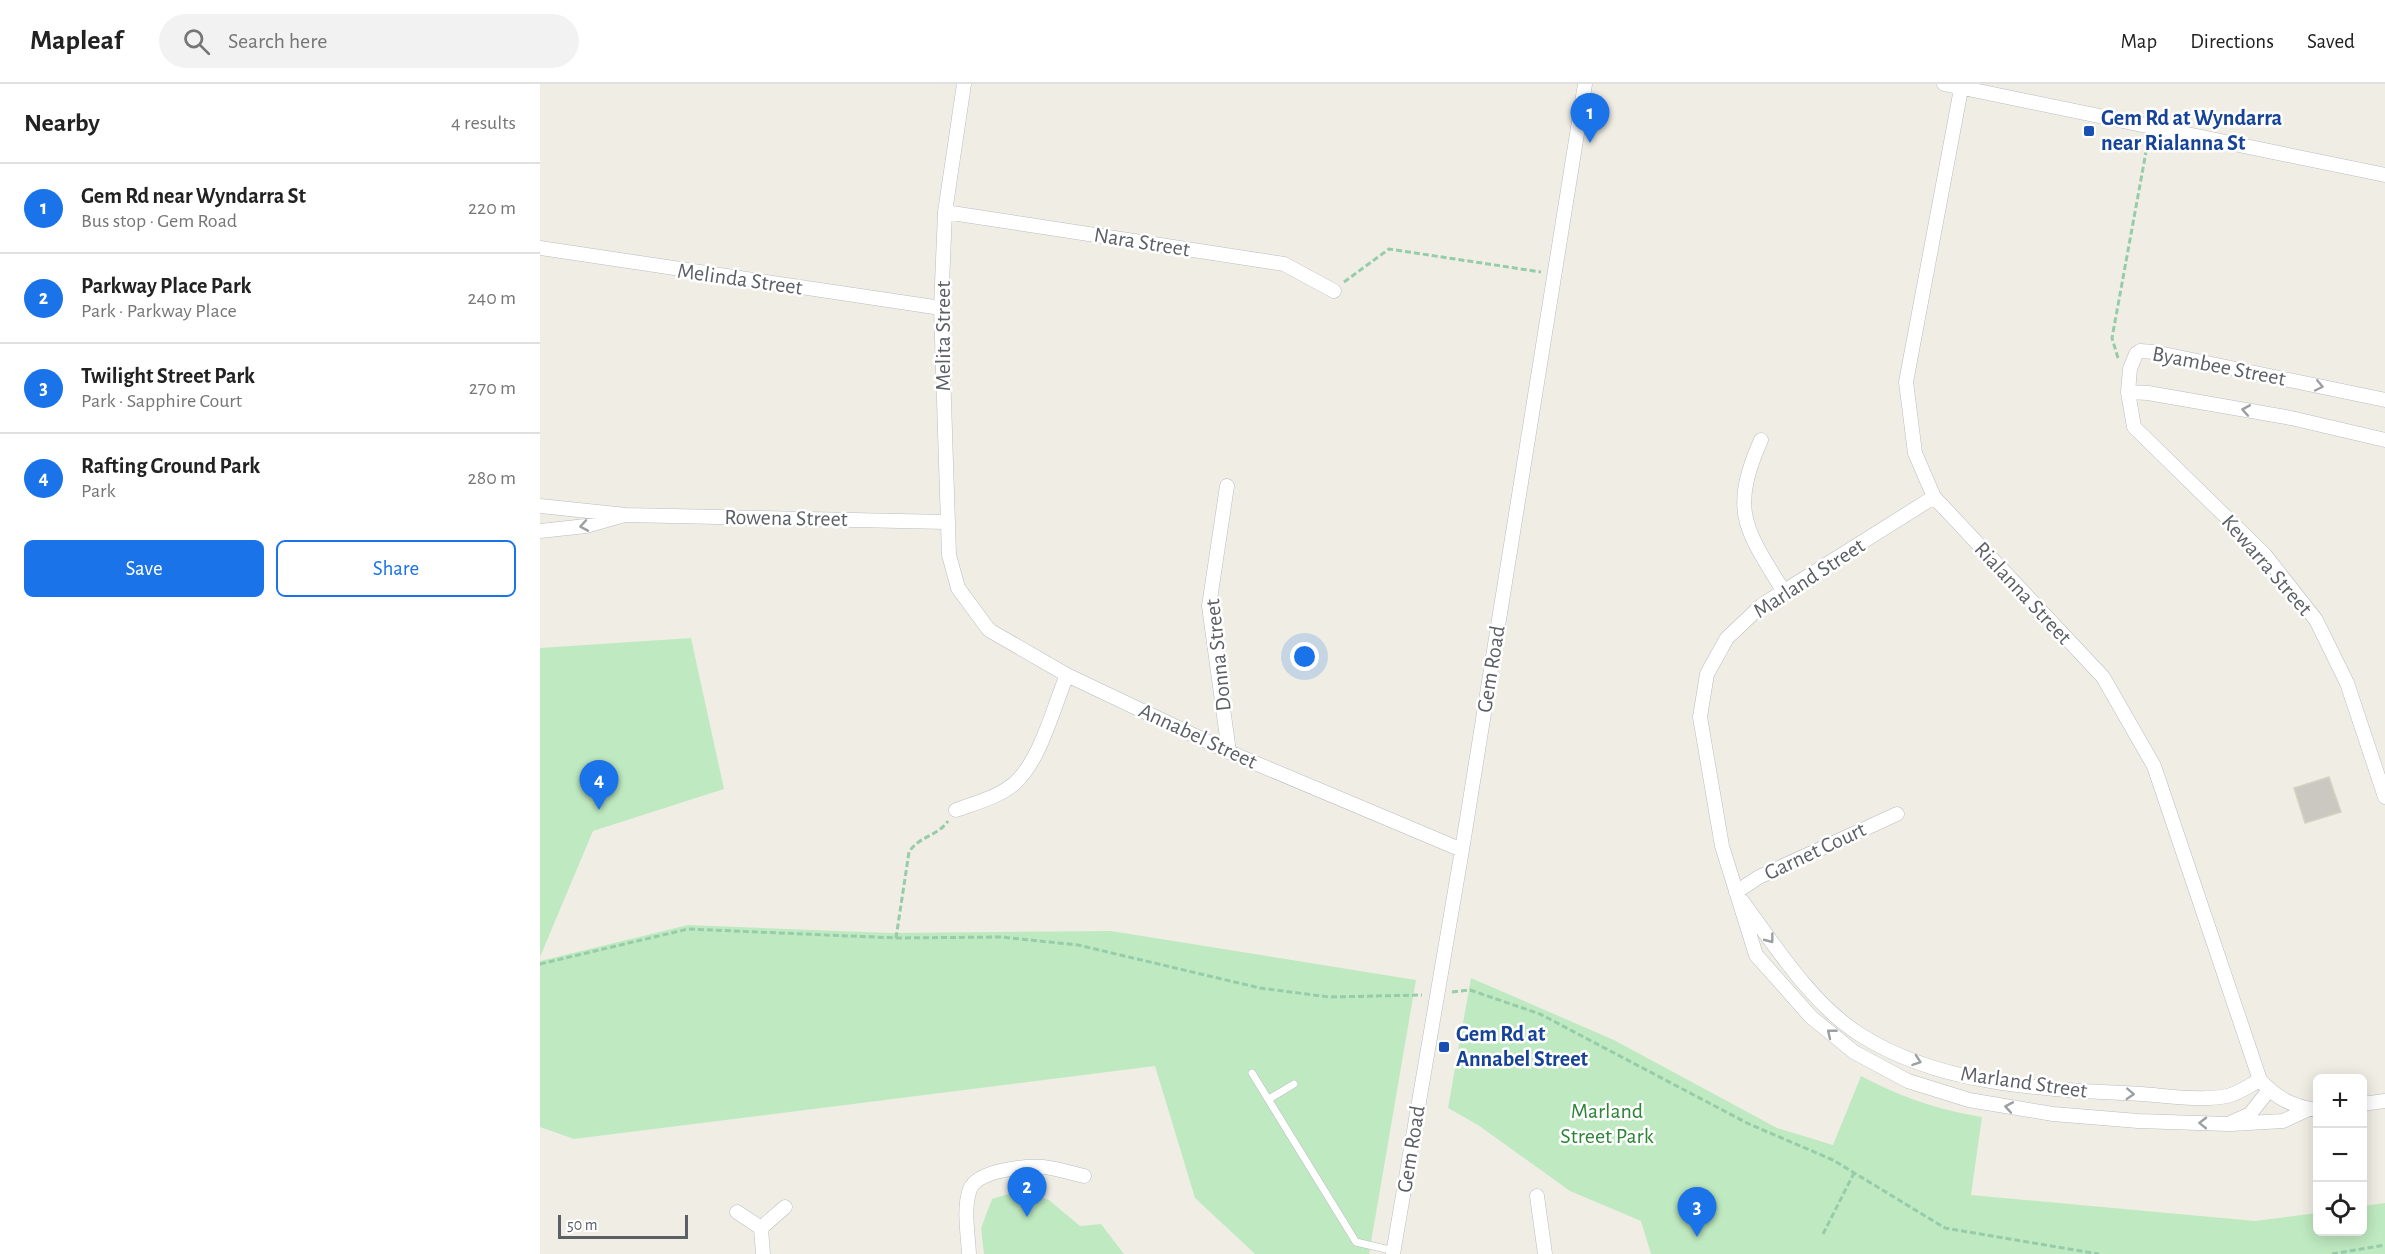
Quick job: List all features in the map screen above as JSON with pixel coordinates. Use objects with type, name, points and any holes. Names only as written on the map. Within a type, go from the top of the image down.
[{"type":"street","name":"Melita Street","points":[[958,588],[949,555],[946,522],[941,308],[945,212],[964,84]]},
{"type":"street","name":"Gem Road","points":[[1393,1252],[1462,850],[1585,84]]},
{"type":"street","points":[[1944,84],[2385,175]]},
{"type":"street","name":"Rialanna Street","points":[[1961,89],[1906,382],[1915,453],[1934,497],[2103,677],[2154,766],[2264,1085]]},
{"type":"street","name":"Nara Street","points":[[945,212],[1284,264],[1334,291]]},
{"type":"street","name":"Melinda Street","points":[[540,248],[941,308]]},
{"type":"street","name":"Byambee Street","points":[[2385,400],[2140,351],[2136,354],[2130,369],[2128,392],[2148,393],[2291,418],[2385,440]]},
{"type":"street","name":"Kewarra Street","points":[[2128,392],[2134,427],[2265,555],[2316,620],[2347,683],[2385,796]]},
{"type":"street","points":[[1761,440],[1749,466],[1744,489],[1745,513],[1749,536],[1784,592]]},
{"type":"street","name":"Donna Street","points":[[1227,486],[1209,606],[1229,752]]},
{"type":"street","name":"Marland Street","points":[[1934,497],[1762,605],[1727,638],[1707,674],[1700,717],[1722,846],[1756,955],[1811,1017],[1854,1052],[1908,1080],[1969,1100],[2053,1114],[2138,1121],[2249,1125],[2283,1121],[2313,1109]]},
{"type":"street","name":"Rowena Street","points":[[540,506],[626,515],[946,522]]},
{"type":"street","name":"Rowena Street","points":[[540,531],[586,526],[626,515]]},
{"type":"street","name":"Annabel Street","points":[[958,588],[989,630],[1066,675],[1229,752],[1462,850]]},
{"type":"street","points":[[956,810],[985,800],[1014,784],[1030,765],[1066,675]]},
{"type":"street","name":"Garnet Court","points":[[1736,892],[1759,877],[1897,814]]},
{"type":"street","name":"Marland Street","points":[[1736,892],[1819,999],[1859,1034],[1913,1061],[1974,1078],[2060,1090],[2199,1097],[2229,1096],[2264,1085],[2292,1105],[2313,1109]]},
{"type":"street","points":[[2228,1124],[2250,1114],[2264,1085]]},
{"type":"street","points":[[2367,1103],[2385,1101]]},
{"type":"street","points":[[969,1254],[967,1200],[972,1186],[978,1179],[991,1172],[1043,1167],[1084,1176]]},
{"type":"street","points":[[1537,1196],[1545,1254]]},
{"type":"street","points":[[761,1228],[784,1208]]},
{"type":"street","points":[[737,1212],[761,1228]]},
{"type":"street","points":[[761,1228],[763,1254]]},
{"type":"lane","points":[[1252,1073],[1356,1242],[1393,1252]]},
{"type":"lane","points":[[1269,1098],[1294,1084]]},
{"type":"path","points":[[2119,360],[2112,338],[2152,128]]},
{"type":"path","points":[[1334,291],[1389,249],[1554,273]]},
{"type":"path","points":[[896,938],[909,852],[915,842],[943,828],[956,810]]},
{"type":"path","points":[[540,964],[688,929],[896,938],[1000,937],[1078,945],[1260,988],[1329,997],[1470,990],[1539,1014],[1749,1124],[1833,1160],[1945,1227],[2099,1254]]},
{"type":"path","points":[[1823,1234],[1854,1173]]},
{"type":"path","points":[[2332,1254],[2385,1245]]},
{"type":"green space","points":[[691,638],[724,789],[593,831],[540,957],[540,648]]},
{"type":"green space","points":[[688,925],[891,933],[1111,931],[1416,980],[1369,1254],[1255,1254],[1195,1198],[1155,1066],[574,1139],[540,1127],[540,961]]},
{"type":"green space","name":"Marland Street Park","points":[[1471,978],[1614,1040],[1777,1128],[1833,1145],[1861,1076],[1920,1102],[1982,1117],[1971,1195],[2255,1221],[2313,1214],[2313,1236],[2367,1236],[2367,1205],[2385,1203],[2385,1254],[1651,1254],[1641,1221],[1570,1191],[1478,1125],[1448,1108]]},
{"type":"green space","points":[[1021,1190],[1049,1200],[1080,1226],[1101,1224],[1124,1254],[984,1254],[981,1228],[992,1199]]},
{"type":"building","points":[[2329,777],[2341,812],[2305,823],[2294,788]]},
{"type":"place","name":"Gem Rd at Wyndarra near Rialanna St","points":[[2089,131]]},
{"type":"place","name":"Gem Rd near Wyndarra St","points":[[1590,143]]},
{"type":"place","name":"Rafting Ground Park","points":[[599,810]]},
{"type":"place","name":"Gem Rd at Annabel Street","points":[[1444,1047]]},
{"type":"place","name":"Parkway Place Park","points":[[1027,1217]]},
{"type":"place","name":"Twilight Street Park","points":[[1697,1237]]}]
